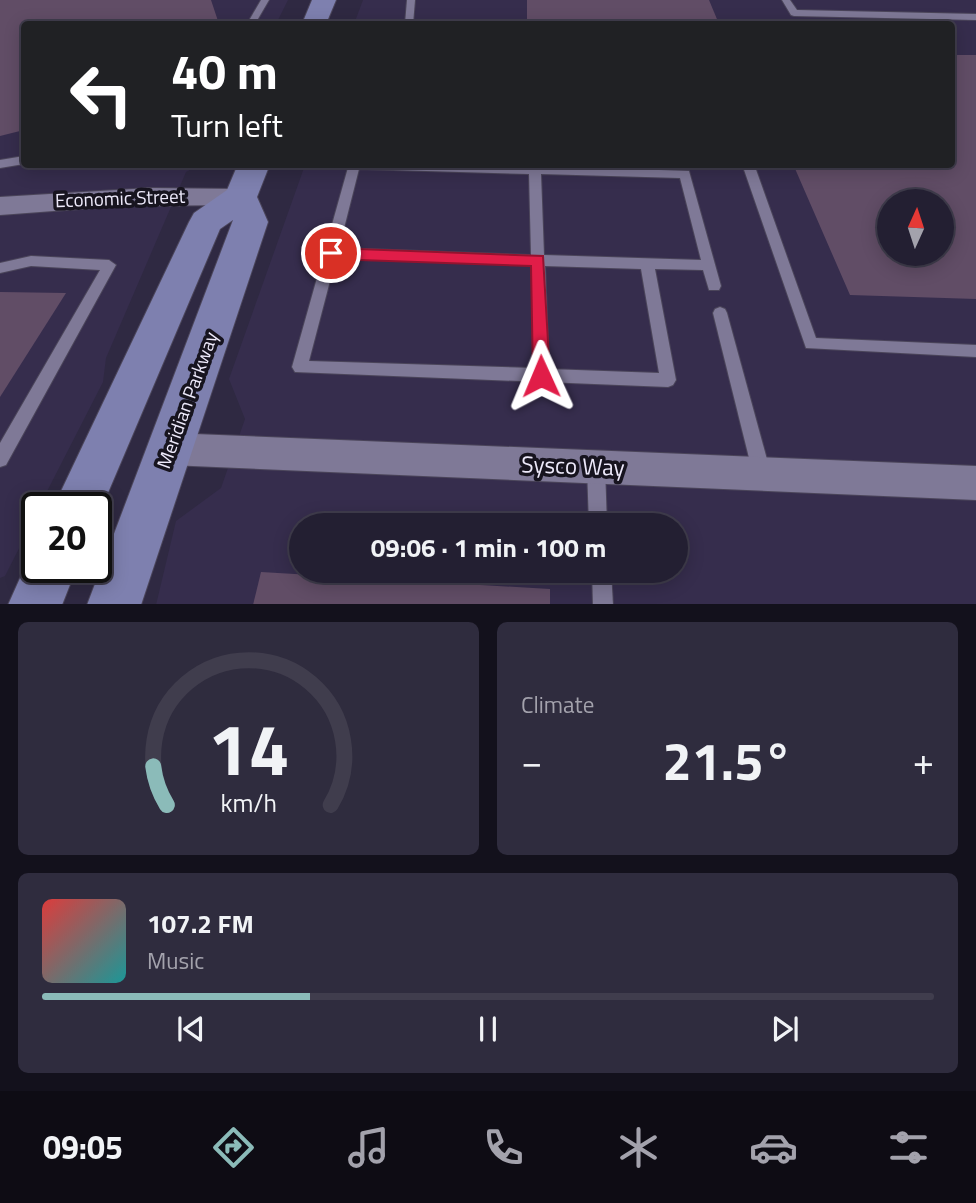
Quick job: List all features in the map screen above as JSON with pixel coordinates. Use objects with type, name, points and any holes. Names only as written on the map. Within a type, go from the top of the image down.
[{"type":"main road","points":[[315,21],[324,0]]},
{"type":"main road","points":[[84,492],[206,222],[247,181]]},
{"type":"main road","name":"Meridian Parkway","points":[[114,604],[251,222],[247,181]]},
{"type":"main road","points":[[35,604],[44,583]]},
{"type":"street","name":"Economic Street","points":[[0,206],[73,198],[145,195],[247,181]]},
{"type":"street","name":"Sysco Way","points":[[170,449],[976,483]]},
{"type":"lane","points":[[253,21],[265,0]]},
{"type":"lane","points":[[409,21],[411,0]]},
{"type":"lane","points":[[786,0],[794,13],[976,17]]},
{"type":"lane","points":[[0,164],[21,160]]},
{"type":"lane","points":[[354,168],[300,367],[668,380],[647,264]]},
{"type":"lane","points":[[535,168],[541,376]]},
{"type":"lane","points":[[556,168],[685,174],[714,286]]},
{"type":"lane","points":[[749,168],[811,344],[976,351]]},
{"type":"lane","points":[[331,253],[709,265]]},
{"type":"lane","points":[[0,268],[32,261],[109,265],[0,459]]},
{"type":"lane","points":[[720,313],[762,474]]},
{"type":"lane","points":[[596,467],[598,513]]},
{"type":"lane","points":[[602,583],[603,604]]},
{"type":"shaded area","points":[[0,0],[288,0],[278,21],[21,21],[21,168],[193,168],[186,172],[106,358],[103,382],[47,492],[21,492],[21,544],[5,576],[0,578]]},
{"type":"shaded area","points":[[363,0],[976,0],[976,604],[156,604],[176,521],[221,488],[245,419],[229,379],[304,168],[955,168],[955,21],[355,21]]},
{"type":"building","points":[[0,0],[211,0],[218,21],[21,21],[21,131],[0,136]]},
{"type":"building","points":[[527,0],[709,0],[718,21],[527,21]]},
{"type":"building","points":[[955,55],[976,55],[976,299],[850,295],[795,168],[955,168]]},
{"type":"building","points":[[0,292],[66,293],[0,397]]},
{"type":"building","points":[[261,572],[289,574],[289,583],[448,583],[550,589],[550,604],[253,604]]},
{"type":"route","points":[[331,253],[538,260],[541,376]]}]
